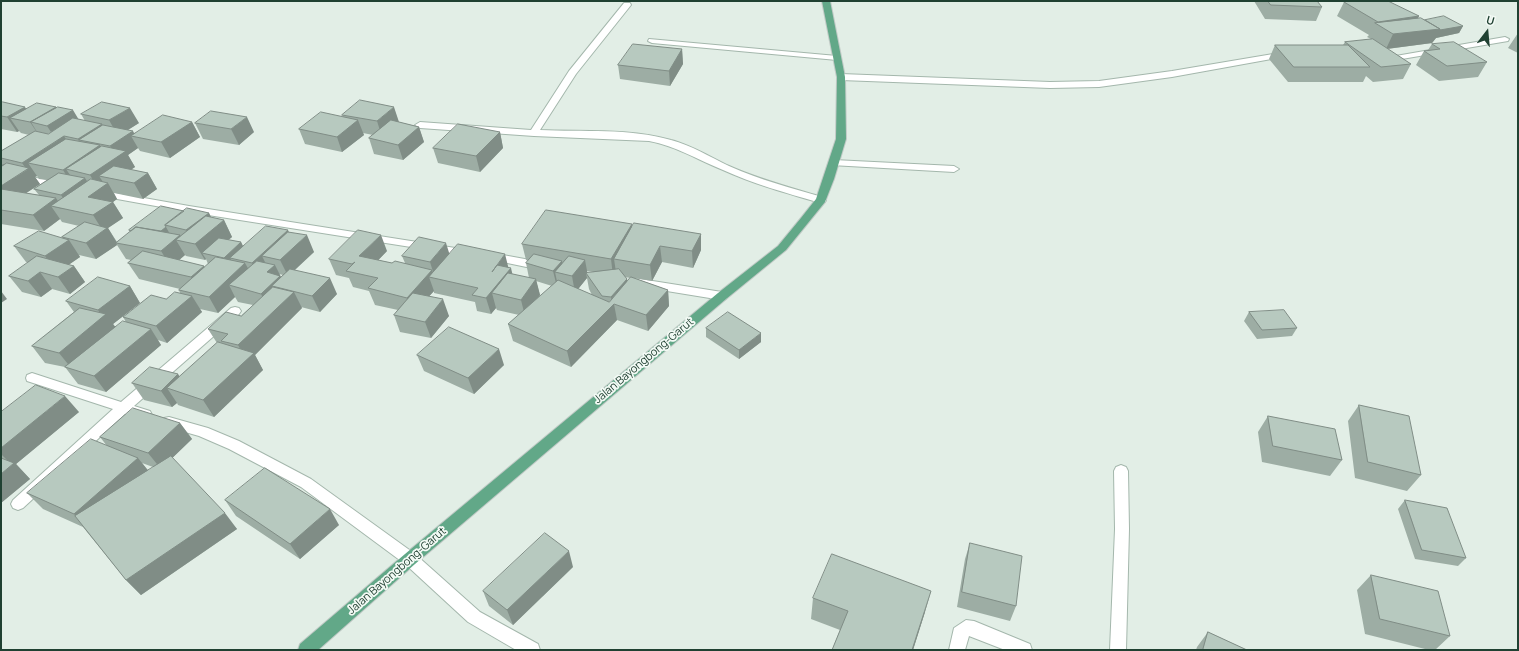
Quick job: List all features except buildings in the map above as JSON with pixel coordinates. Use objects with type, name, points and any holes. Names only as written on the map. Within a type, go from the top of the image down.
[{"type":"main road","name":"Jalan Bayongbong-Garut","points":[[306,650],[410,558],[722,296],[782,248],[820,200],[830,179],[841,139],[841,77],[826,1]]},
{"type":"street","points":[[534,134],[572,73],[627,5]]},
{"type":"street","points":[[1380,57],[1390,59],[1505,39]]},
{"type":"street","points":[[652,41],[837,58]]},
{"type":"street","points":[[841,77],[1042,84],[1099,84],[1291,53]]},
{"type":"street","points":[[420,125],[478,128],[534,134],[630,136],[658,140],[694,152],[726,168],[764,183],[820,200]]},
{"type":"street","points":[[834,163],[954,169]]},
{"type":"street","points":[[1,175],[68,187]]},
{"type":"street","points":[[91,191],[189,209],[553,268]]},
{"type":"street","points":[[629,282],[722,296]]},
{"type":"street","points":[[18,504],[123,408],[235,311]]},
{"type":"street","points":[[32,378],[123,408],[203,432],[234,445],[306,483],[410,558],[474,617],[532,650]]},
{"type":"street","points":[[1118,650],[1122,529],[1121,471]]},
{"type":"street","points":[[957,650],[960,633],[966,628],[974,629],[1024,650]]}]
